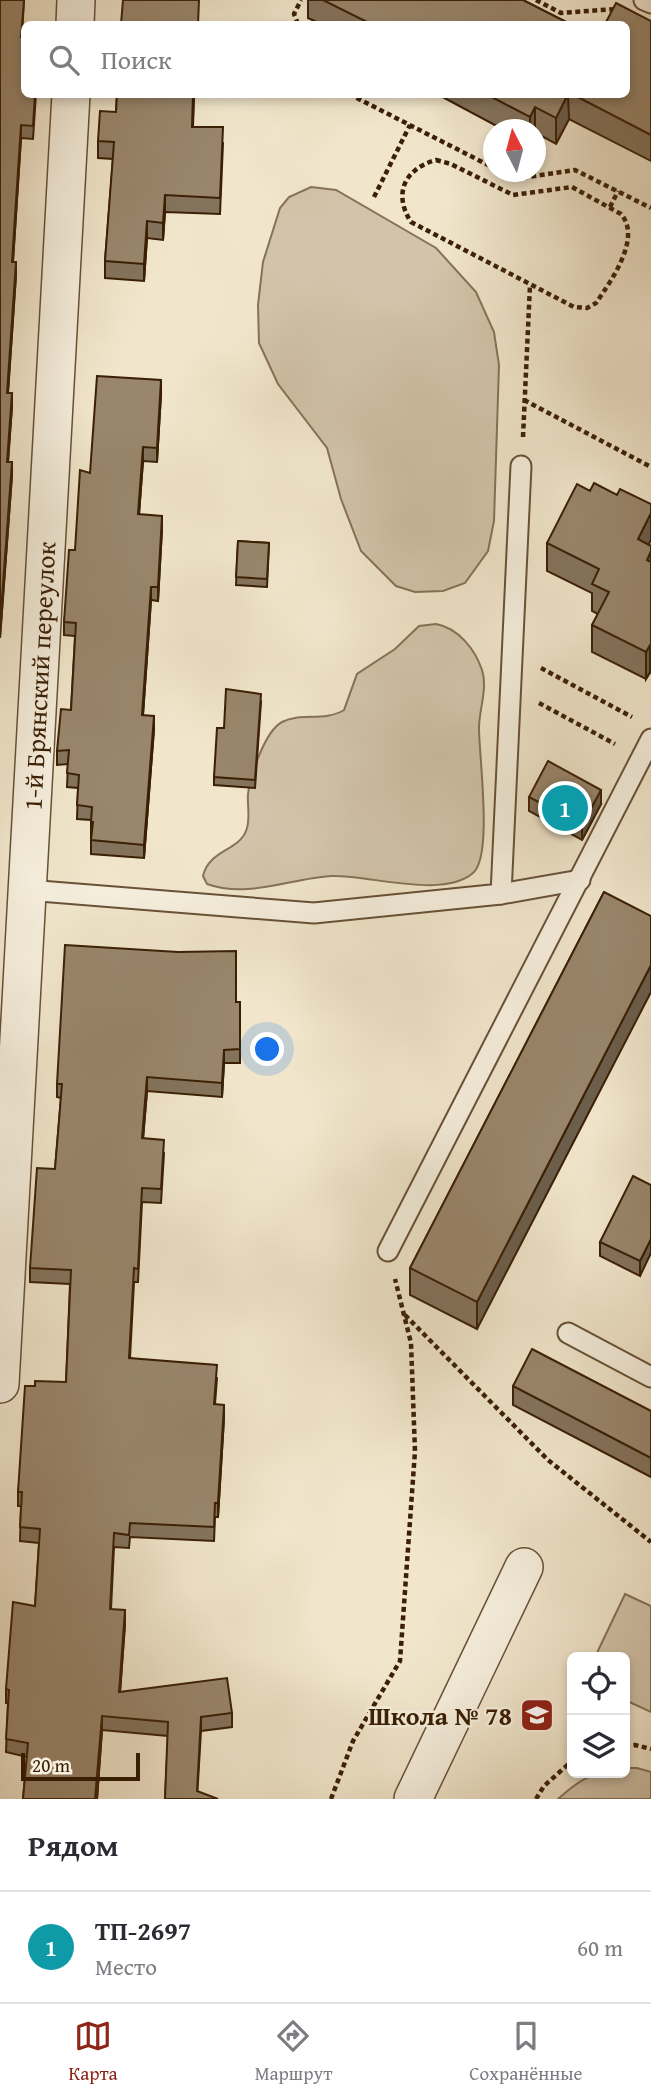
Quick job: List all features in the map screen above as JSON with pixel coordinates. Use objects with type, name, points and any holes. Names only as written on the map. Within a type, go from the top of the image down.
[{"type":"street","points":[[75,21],[76,0]]},
{"type":"street","name":"1-й Брянский переулок","points":[[0,1384],[14,889],[71,98]]},
{"type":"street","points":[[413,1799],[524,1567]]},
{"type":"lane","points":[[644,0],[651,3]]},
{"type":"lane","points":[[501,894],[521,466]]},
{"type":"lane","points":[[388,1251],[651,739]]},
{"type":"lane","points":[[14,889],[314,913],[501,894],[580,880]]},
{"type":"lane","points":[[568,1334],[651,1377]]},
{"type":"path","points":[[297,21],[294,14],[300,0]]},
{"type":"path","points":[[536,0],[561,13],[618,9]]},
{"type":"path","points":[[545,16],[550,7]]},
{"type":"path","points":[[357,98],[483,163]]},
{"type":"path","points":[[374,197],[410,125]]},
{"type":"path","points":[[436,160],[451,164],[513,195],[572,187],[611,207],[626,220],[630,231],[629,245],[596,303],[587,307],[575,307],[411,222],[403,210],[401,200],[404,186],[412,173],[421,164],[436,160]]},
{"type":"path","points":[[546,174],[575,170],[651,208]]},
{"type":"path","points":[[611,207],[618,191]]},
{"type":"path","points":[[521,466],[530,284]]},
{"type":"path","points":[[524,400],[651,467]]},
{"type":"path","points":[[512,653],[639,721]]},
{"type":"path","points":[[511,688],[642,758]]},
{"type":"path","points":[[331,1799],[353,1741],[400,1661],[415,1451],[411,1343],[388,1251]]},
{"type":"path","points":[[405,1315],[548,1460],[651,1542]]},
{"type":"path","points":[[630,1746],[651,1749]]},
{"type":"path","points":[[536,1799],[544,1786],[567,1765]]},
{"type":"shaded area","points":[[311,187],[336,190],[436,248],[476,292],[494,332],[499,365],[494,521],[488,551],[465,583],[443,591],[415,592],[396,586],[361,551],[341,499],[327,448],[278,384],[259,343],[258,305],[263,262],[280,208],[289,197]]},
{"type":"shaded area","points":[[436,624],[451,630],[465,641],[475,655],[484,677],[479,728],[484,827],[479,863],[473,873],[460,881],[425,885],[332,876],[254,889],[222,888],[207,884],[203,876],[206,867],[237,843],[246,831],[252,776],[264,744],[276,727],[289,719],[329,716],[344,710],[357,674],[395,649],[419,626]]},
{"type":"shaded area","points":[[625,1594],[651,1606],[651,1712],[630,1702],[630,1652],[597,1652]]},
{"type":"shaded area","points":[[630,1768],[637,1768],[651,1772],[651,1799],[558,1799],[586,1778],[630,1778]]},
{"type":"building","points":[[0,0],[24,0],[21,21],[21,98],[35,98],[33,126],[21,125],[12,262],[16,262],[7,393],[12,393],[7,462],[12,462],[0,625]]},
{"type":"building","points":[[123,0],[199,0],[198,21],[121,21]]},
{"type":"building","points":[[323,0],[523,0],[564,21],[365,21]]},
{"type":"building","points":[[616,3],[651,21],[651,135],[580,98],[630,98],[630,21],[607,21]]},
{"type":"building","points":[[117,98],[193,98],[192,127],[223,127],[220,198],[165,195],[163,223],[147,221],[144,264],[105,261],[114,142],[98,141],[100,111],[116,112]]},
{"type":"building","points":[[494,98],[566,98],[556,118],[535,107],[530,117]]},
{"type":"building","points":[[97,376],[161,380],[157,448],[143,447],[138,514],[162,516],[158,587],[151,587],[142,715],[154,716],[144,845],[91,840],[92,807],[77,805],[79,775],[67,773],[69,750],[57,751],[61,709],[71,710],[76,623],[64,622],[69,550],[75,550],[80,470],[90,473]]},
{"type":"building","points":[[594,483],[617,495],[620,489],[651,504],[651,513],[638,539],[651,546],[647,560],[651,562],[651,645],[646,652],[592,625],[609,592],[592,584],[599,569],[547,543],[577,484],[590,491]]},
{"type":"building","points":[[238,541],[269,543],[267,579],[236,577]]},
{"type":"building","points":[[226,689],[261,694],[255,780],[214,777],[217,728],[224,728]]},
{"type":"building","points":[[548,761],[601,790],[582,825],[529,797]]},
{"type":"building","points":[[604,892],[651,916],[651,965],[477,1302],[410,1268]]},
{"type":"building","points":[[65,945],[178,952],[236,951],[240,1049],[224,1050],[222,1083],[147,1077],[142,1138],[164,1140],[161,1189],[142,1188],[138,1269],[134,1268],[129,1358],[217,1365],[214,1404],[224,1405],[214,1527],[130,1523],[129,1535],[114,1533],[110,1609],[125,1610],[119,1692],[227,1678],[232,1713],[201,1717],[197,1791],[218,1799],[165,1799],[168,1722],[102,1716],[95,1799],[23,1799],[28,1743],[6,1739],[9,1690],[6,1689],[13,1602],[35,1606],[40,1529],[20,1527],[22,1492],[18,1492],[25,1386],[35,1386],[35,1381],[66,1382],[71,1270],[30,1268],[37,1168],[55,1169],[62,1084],[57,1084]]},
{"type":"building","points":[[633,1176],[651,1185],[651,1239],[640,1261],[600,1242]]},
{"type":"building","points":[[532,1349],[651,1411],[651,1458],[513,1386]]},
{"type":"place","name":"ТП-2697","points":[[565,808]]},
{"type":"place","name":"Школа № 78","points":[[537,1715]]}]
